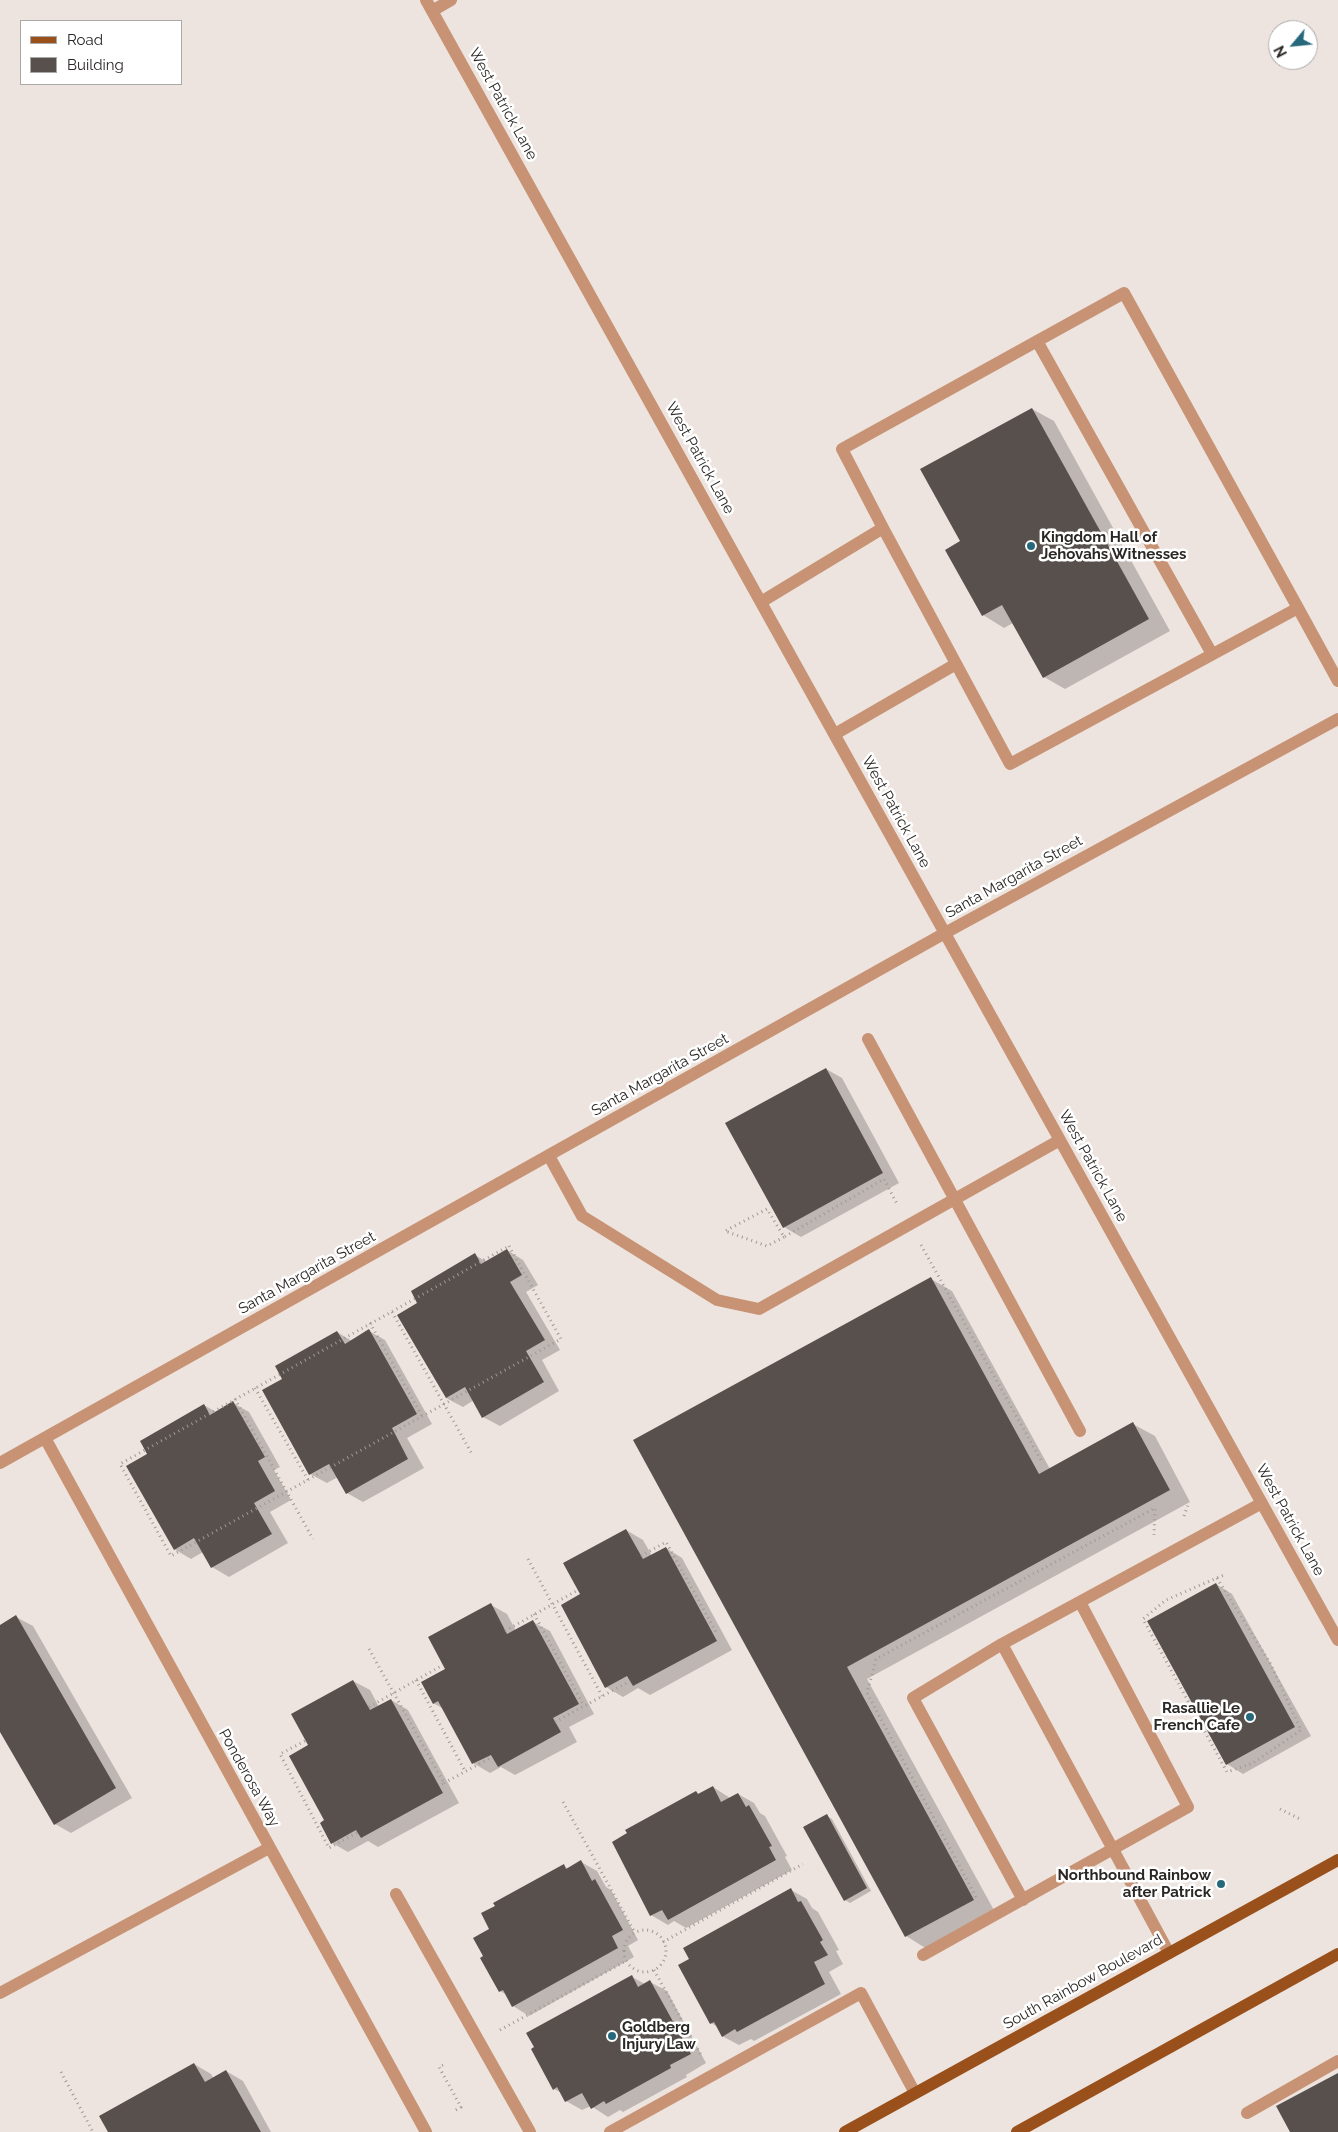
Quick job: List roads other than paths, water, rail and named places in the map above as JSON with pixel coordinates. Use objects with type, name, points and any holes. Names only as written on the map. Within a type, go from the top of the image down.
[{"type":"main road","name":"South Rainbow Boulevard","points":[[844,2132],[1338,1860]]},
{"type":"main road","points":[[1017,2132],[1338,1954]]},
{"type":"street","points":[[429,5],[451,0]]},
{"type":"street","name":"West Patrick Lane","points":[[429,5],[1338,1640]]},
{"type":"street","points":[[1298,608],[1010,764],[842,449],[1124,293],[1298,608],[1338,681]]},
{"type":"street","points":[[1037,342],[1212,654]]},
{"type":"street","points":[[761,602],[883,528]]},
{"type":"street","points":[[835,734],[956,664]]},
{"type":"street","name":"Santa Margarita Street","points":[[0,1463],[945,933],[1338,719]]},
{"type":"street","points":[[868,1039],[1080,1431]]},
{"type":"street","points":[[549,1156],[582,1216],[717,1300],[759,1309],[1060,1140]]},
{"type":"street","name":"Ponderosa Way","points":[[45,1438],[426,2132]]},
{"type":"street","points":[[1022,1900],[913,1698],[1002,1644],[1262,1503]]},
{"type":"street","points":[[923,1955],[1188,1807],[1080,1602]]},
{"type":"street","points":[[1002,1644],[1169,1953]]},
{"type":"street","points":[[0,1993],[269,1848]]},
{"type":"street","points":[[396,1894],[530,2132]]},
{"type":"street","points":[[610,2132],[862,1993],[915,2093]]},
{"type":"street","points":[[1247,2113],[1338,2061]]},
{"type":"place","name":"Kingdom Hall of Jehovahs Witnesses","points":[[1031,546]]},
{"type":"place","name":"Rasallie Le French Cafe","points":[[1250,1717]]},
{"type":"place","name":"Northbound Rainbow after Patrick","points":[[1221,1884]]},
{"type":"place","name":"Goldberg Injury Law","points":[[612,2036]]}]
